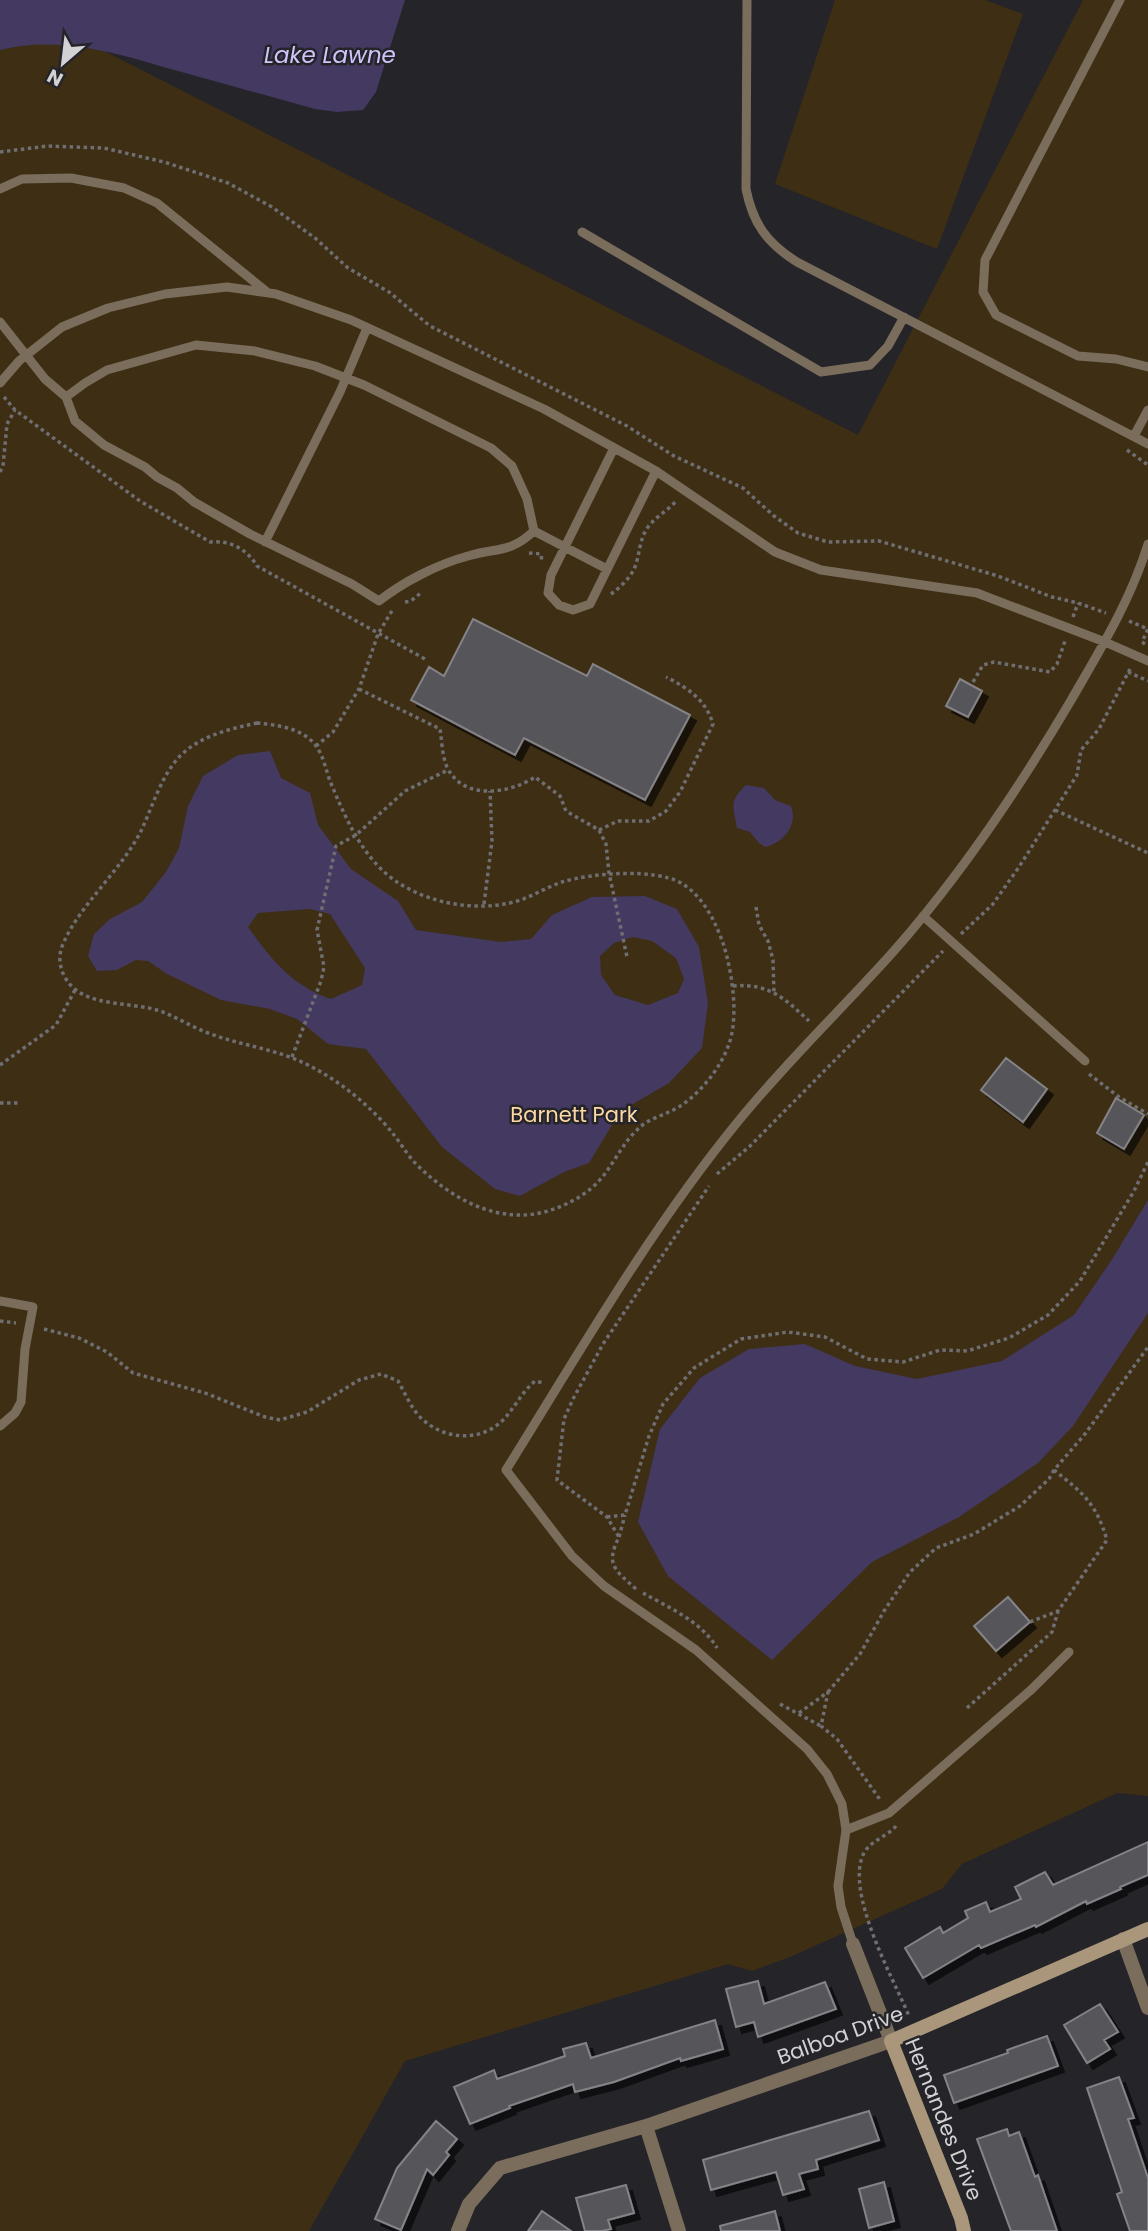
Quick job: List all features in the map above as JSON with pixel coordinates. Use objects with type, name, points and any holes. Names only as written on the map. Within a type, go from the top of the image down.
[{"type":"street","name":"Balboa Drive","points":[[458,2231],[469,2204],[500,2168],[646,2126],[891,2041],[1148,1929]]},
{"type":"street","points":[[1123,1939],[1148,2008]]},
{"type":"street","name":"Hernandes Drive","points":[[853,1944],[964,2231]]},
{"type":"street","points":[[646,2126],[679,2231]]},
{"type":"lane","points":[[747,0],[746,189],[750,209],[762,232],[781,251],[1148,444]]},
{"type":"lane","points":[[1120,0],[985,260],[983,292],[996,315],[1078,356],[1116,359],[1148,367]]},
{"type":"lane","points":[[0,189],[22,179],[71,178],[124,188],[158,203],[268,293]]},
{"type":"lane","points":[[582,232],[821,372],[870,365],[888,346],[904,317]]},
{"type":"lane","points":[[0,383],[26,356],[62,327],[108,308],[165,294],[228,287],[268,293],[351,320],[544,409],[656,471],[775,552],[821,570],[977,593],[1148,661]]},
{"type":"lane","points":[[0,322],[45,379],[66,397],[75,421],[104,445],[145,467],[194,502],[265,542],[352,584],[379,601],[414,578],[466,556],[514,547],[534,531]]},
{"type":"lane","points":[[265,542],[293,489],[368,328]]},
{"type":"lane","points":[[66,397],[107,370],[196,345],[255,351],[315,366],[407,406],[491,448],[512,466],[527,499],[534,531]]},
{"type":"lane","points":[[1134,436],[1148,410]]},
{"type":"lane","points":[[614,447],[551,575],[548,593],[559,605],[573,611],[590,604],[656,471]]},
{"type":"lane","points":[[534,531],[607,569]]},
{"type":"lane","points":[[853,1944],[841,1907],[838,1886],[846,1830],[842,1804],[827,1774],[807,1749],[696,1650],[596,1579],[572,1556],[506,1470],[621,1285],[677,1202],[736,1124],[923,916],[998,818],[1032,766],[1119,617],[1148,544]]},
{"type":"lane","points":[[923,916],[1082,1064]]},
{"type":"lane","points":[[0,1301],[33,1307],[25,1349],[20,1402],[15,1413],[0,1426]]},
{"type":"lane","points":[[846,1830],[889,1813],[1032,1689],[1069,1651]]},
{"type":"path","points":[[0,152],[48,146],[104,148],[164,162],[228,183],[272,208],[315,238],[348,268],[390,292],[430,326],[451,339],[627,426],[674,456],[743,488],[798,533],[828,542],[855,540],[890,543],[998,576],[1148,629],[1099,729],[1081,750],[1077,775],[992,904],[930,962],[751,1146],[718,1173],[603,1344],[564,1419],[557,1480],[607,1517],[620,1537]]},
{"type":"path","points":[[0,393],[15,410],[152,508],[210,542],[223,541],[239,548],[252,558],[257,566],[425,659]]},
{"type":"path","points":[[0,472],[3,466],[7,424],[15,410]]},
{"type":"path","points":[[1121,445],[1148,465]]},
{"type":"path","points":[[605,600],[619,588],[635,567],[640,541],[649,525],[668,510],[684,490]]},
{"type":"path","points":[[519,556],[541,554],[542,564]]},
{"type":"path","points":[[316,746],[333,732],[359,690],[378,634],[395,604],[411,601],[423,591]]},
{"type":"path","points":[[973,682],[983,665],[994,662],[1050,672],[1057,664],[1078,603]]},
{"type":"path","points":[[1142,642],[1148,647]]},
{"type":"path","points":[[1128,673],[1148,681]]},
{"type":"path","points":[[599,830],[618,821],[649,821],[666,811],[680,792],[713,724],[709,710],[695,694],[666,677]]},
{"type":"path","points":[[359,690],[440,729],[444,760],[448,770],[458,781],[473,789],[490,791],[508,790],[535,777],[559,796],[566,811],[599,830],[607,844],[609,873],[627,957]]},
{"type":"path","points":[[257,723],[279,725],[302,734],[316,746],[356,835],[365,853],[383,873],[406,888],[432,900],[466,906],[507,904],[583,876],[609,873],[660,877],[679,882],[699,898],[716,924],[733,986],[730,1043],[717,1067],[702,1087],[681,1107],[640,1126],[595,1186],[566,1204],[534,1215],[502,1215],[472,1205],[442,1186],[415,1163],[394,1134],[367,1106],[325,1075],[292,1057],[209,1034],[161,1012],[135,1004],[92,999],[75,990],[66,980],[60,965],[60,949],[72,927],[139,835],[162,783],[179,757],[198,742],[216,733],[257,723]]},
{"type":"path","points":[[292,1057],[324,967],[317,930],[336,846],[356,835],[405,792],[448,770]]},
{"type":"path","points":[[484,905],[492,841],[490,791]]},
{"type":"path","points":[[1055,810],[1148,853]]},
{"type":"path","points":[[756,907],[759,925],[773,960],[774,992]]},
{"type":"path","points":[[733,986],[743,985],[774,992],[818,1030]]},
{"type":"path","points":[[0,1065],[56,1025],[75,990]]},
{"type":"path","points":[[1082,1064],[1119,1097],[1148,1114]]},
{"type":"path","points":[[0,1103],[19,1103]]},
{"type":"path","points":[[719,1651],[710,1636],[673,1610],[638,1591],[615,1569],[612,1552],[620,1537],[649,1436],[663,1404],[694,1368],[741,1339],[788,1332],[825,1337],[867,1359],[903,1362],[940,1350],[967,1351],[1009,1338],[1048,1315],[1080,1281],[1107,1238],[1148,1162]]},
{"type":"path","points":[[0,1321],[29,1325],[79,1338],[107,1352],[134,1373],[205,1393],[265,1417],[280,1420],[307,1412],[359,1380],[381,1374],[398,1381],[410,1404],[422,1419],[443,1432],[464,1437],[484,1434],[503,1419],[525,1389],[535,1381],[548,1384],[573,1399]]},
{"type":"path","points":[[799,1713],[828,1692],[860,1654],[910,1572],[936,1548],[974,1534],[1020,1506],[1049,1479],[1086,1434],[1148,1347]]},
{"type":"path","points":[[967,1708],[1052,1632],[1058,1611],[1107,1540],[1100,1517],[1085,1495],[1054,1470]]},
{"type":"path","points":[[607,1517],[625,1515]]},
{"type":"path","points":[[1030,1622],[1058,1611]]},
{"type":"path","points":[[821,1726],[828,1692]]},
{"type":"path","points":[[774,1701],[821,1726],[836,1739],[896,1826],[888,1836],[874,1842],[864,1852],[858,1872],[863,1910],[915,2031]]},
{"type":"green space","name":"Barnett Park","points":[[0,0],[858,435],[1083,0],[1148,0],[1148,1796],[1117,1793],[962,1864],[942,1889],[790,1957],[752,1971],[728,1964],[405,2061],[309,2231],[0,2231]]},
{"type":"green space","points":[[835,0],[985,0],[1023,14],[937,249],[775,184]]},
{"type":"water","name":"Lake Lawne","points":[[0,0],[405,0],[376,92],[363,110],[337,112],[315,109],[94,49],[47,44],[0,50]]},
{"type":"water","points":[[270,751],[281,778],[310,793],[318,825],[351,869],[398,901],[416,930],[501,942],[531,939],[552,915],[592,897],[645,896],[677,909],[699,947],[708,1003],[702,1048],[669,1083],[633,1104],[615,1120],[589,1163],[564,1172],[520,1196],[495,1189],[442,1147],[366,1049],[328,1044],[297,1019],[270,1009],[221,1000],[167,974],[148,961],[136,960],[117,970],[97,971],[88,956],[94,934],[110,919],[142,902],[166,872],[179,848],[188,806],[203,776],[238,755]],"holes":[[[310,909],[330,914],[365,968],[362,985],[331,999],[293,979],[248,927],[258,913]],[[633,937],[652,941],[676,958],[684,979],[678,993],[648,1005],[615,995],[601,975],[600,956],[614,943]]]},
{"type":"water","points":[[746,785],[764,788],[775,800],[791,806],[791,826],[778,842],[772,845],[765,847],[750,832],[737,828],[734,804],[737,795]]},
{"type":"water","points":[[1148,1200],[1148,1313],[1073,1426],[1038,1463],[959,1517],[872,1562],[772,1660],[668,1576],[638,1522],[660,1429],[700,1378],[749,1349],[805,1344],[855,1366],[917,1379],[1002,1361],[1074,1315]]},
{"type":"building","points":[[473,619],[587,676],[593,664],[690,715],[645,800],[524,738],[515,755],[411,700],[429,667],[444,676]]},
{"type":"building","points":[[960,679],[982,691],[968,717],[946,706]]},
{"type":"building","points":[[1006,1058],[1047,1089],[1023,1122],[981,1090]]},
{"type":"building","points":[[1116,1098],[1144,1115],[1124,1149],[1097,1133]]},
{"type":"building","points":[[1008,1597],[1030,1622],[996,1651],[974,1626]]},
{"type":"building","points":[[1148,1842],[1148,1875],[1087,1904],[1086,1901],[1036,1927],[1035,1925],[981,1948],[979,1945],[923,1978],[905,1948],[940,1927],[943,1933],[968,1918],[965,1911],[986,1902],[990,1912],[1021,1899],[1015,1887],[1045,1872],[1053,1885]]},
{"type":"building","points":[[758,1981],[764,2004],[825,1982],[836,2009],[758,2037],[754,2022],[736,2027],[726,1989]]},
{"type":"building","points":[[1100,2004],[1118,2032],[1104,2040],[1110,2049],[1087,2063],[1064,2025]]},
{"type":"building","points":[[715,2020],[723,2049],[681,2061],[680,2058],[614,2082],[575,2092],[573,2084],[509,2106],[510,2108],[470,2124],[454,2087],[494,2070],[497,2079],[565,2056],[563,2049],[586,2043],[591,2058]]},
{"type":"building","points":[[1047,2036],[1058,2066],[954,2103],[944,2075]]},
{"type":"building","points":[[1119,2077],[1134,2118],[1128,2119],[1148,2178],[1148,2231],[1130,2231],[1117,2194],[1122,2192],[1087,2088]]},
{"type":"building","points":[[869,2111],[879,2140],[816,2160],[818,2169],[799,2174],[804,2189],[783,2195],[776,2172],[711,2190],[703,2160]]},
{"type":"building","points":[[436,2121],[457,2139],[446,2152],[449,2155],[433,2175],[427,2169],[401,2230],[375,2219],[397,2168]]},
{"type":"building","points":[[1007,2129],[1009,2136],[1019,2132],[1035,2177],[1038,2175],[1057,2231],[1011,2231],[977,2139]]},
{"type":"building","points":[[884,2182],[894,2221],[869,2228],[859,2189]]},
{"type":"building","points":[[626,2185],[634,2213],[608,2220],[611,2229],[585,2231],[576,2198]]},
{"type":"building","points":[[542,2211],[571,2231],[528,2231]]},
{"type":"building","points":[[775,2211],[780,2231],[721,2231],[720,2226]]}]
